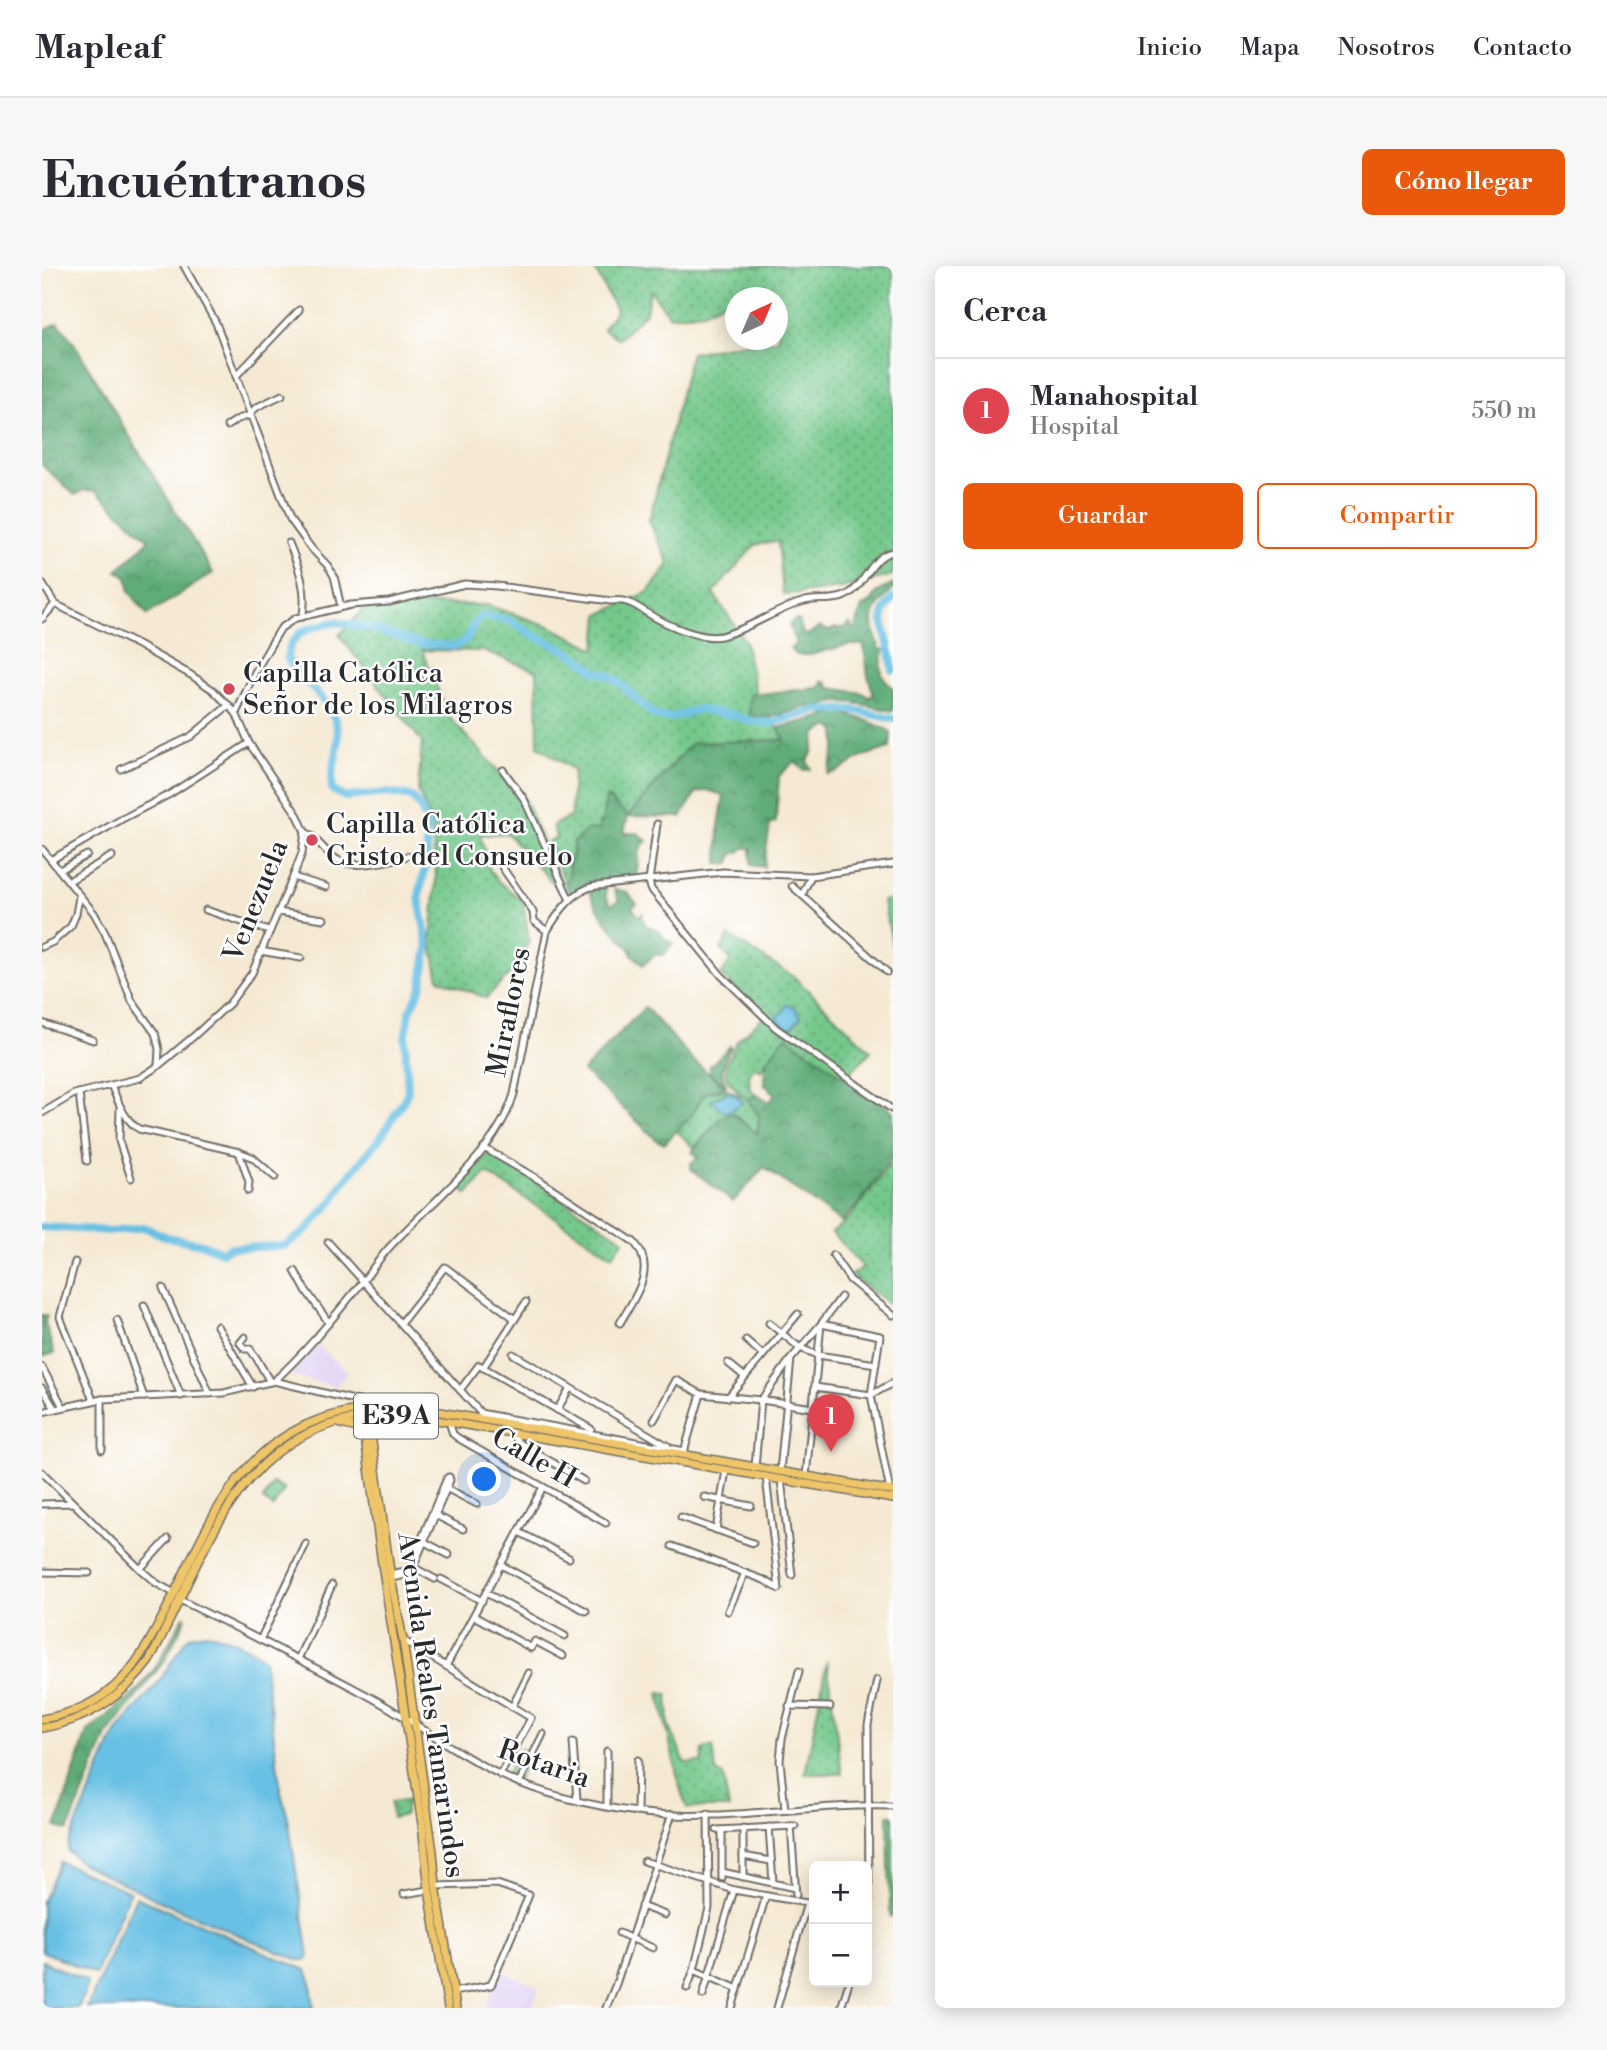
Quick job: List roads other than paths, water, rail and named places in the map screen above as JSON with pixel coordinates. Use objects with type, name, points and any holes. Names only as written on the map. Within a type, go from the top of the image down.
[{"type":"main road","name":"E39A","points":[[42,1728],[68,1722],[86,1714],[127,1687],[149,1661],[220,1504],[238,1479],[257,1458],[282,1438],[325,1418],[364,1408],[411,1408],[483,1416],[755,1466],[780,1475],[892,1494]]},
{"type":"main road","name":"Avenida Reales Tamarindos","points":[[364,1408],[402,1640],[433,1888],[452,2007]]},
{"type":"main road","name":"E39A","points":[[42,1719],[60,1716],[79,1708],[102,1696],[119,1682],[142,1655],[242,1486],[278,1451],[301,1437],[330,1425],[365,1417],[411,1417],[766,1477],[780,1475]]},
{"type":"main road","points":[[330,1425],[353,1426],[369,1442],[384,1422],[411,1417]]},
{"type":"main road","name":"Avenida Reales Tamarindos","points":[[369,1442],[382,1564],[405,1717],[428,1844]]},
{"type":"main road","name":"E39A","points":[[796,1478],[806,1476],[892,1494]]},
{"type":"main road","name":"Avenida Reales Tamarindos","points":[[433,1888],[453,1992],[452,2007]]},
{"type":"street","points":[[184,266],[216,323],[290,519],[334,576],[341,607]]},
{"type":"street","points":[[236,376],[299,310]]},
{"type":"street","points":[[228,426],[282,395]]},
{"type":"street","points":[[289,544],[305,601],[302,617]]},
{"type":"street","points":[[236,713],[254,672],[281,628],[302,617],[341,607],[389,602],[465,584],[497,586],[611,601],[623,600],[689,633],[717,637],[805,601],[846,596],[858,587],[880,557],[893,552]]},
{"type":"street","points":[[42,583],[55,604],[42,619]]},
{"type":"street","name":"Venezuela","points":[[42,1113],[74,1094],[140,1078],[158,1066],[229,1004],[252,973],[293,877],[302,853],[305,832],[298,816],[249,743],[236,713],[213,690],[138,645],[55,604]]},
{"type":"street","points":[[121,769],[190,737],[229,705]]},
{"type":"street","points":[[51,860],[122,818],[170,794],[249,743]]},
{"type":"street","points":[[503,770],[524,799],[570,900]]},
{"type":"street","points":[[657,824],[650,889],[721,975],[776,1028],[893,1110]]},
{"type":"street","points":[[305,832],[330,854],[350,864],[407,856]]},
{"type":"street","points":[[42,849],[94,914],[105,933],[132,1001],[155,1033],[159,1049],[158,1066]]},
{"type":"street","points":[[60,870],[87,855]]},
{"type":"street","points":[[69,881],[112,856]]},
{"type":"street","name":"Miraflores","points":[[272,1382],[329,1323],[385,1253],[448,1189],[484,1148],[499,1126],[512,1100],[547,931],[555,916],[570,900],[587,888],[723,872],[811,876],[893,864]]},
{"type":"street","points":[[502,867],[533,912],[534,921],[547,931]]},
{"type":"street","points":[[802,894],[811,876]]},
{"type":"street","points":[[293,877],[326,887]]},
{"type":"street","points":[[792,886],[887,972]]},
{"type":"street","points":[[42,947],[53,942],[71,926],[79,896]]},
{"type":"street","points":[[206,910],[269,931]]},
{"type":"street","points":[[278,912],[324,919]]},
{"type":"street","points":[[260,951],[301,958]]},
{"type":"street","points":[[42,1023],[93,1040]]},
{"type":"street","points":[[111,1085],[121,1108],[139,1129],[239,1152],[252,1157],[275,1177]]},
{"type":"street","points":[[79,1094],[87,1161]]},
{"type":"street","points":[[121,1108],[119,1141],[131,1178]]},
{"type":"street","points":[[484,1148],[541,1181],[635,1242],[645,1261],[644,1278],[620,1323]]},
{"type":"street","points":[[239,1152],[248,1191]]},
{"type":"street","points":[[328,1242],[483,1416]]},
{"type":"street","points":[[833,1255],[850,1280],[893,1315]]},
{"type":"street","points":[[75,1262],[60,1317],[93,1401]]},
{"type":"street","points":[[401,1323],[445,1267],[515,1319]]},
{"type":"street","points":[[295,1271],[329,1323]]},
{"type":"street","points":[[163,1288],[210,1394]]},
{"type":"street","points":[[755,1466],[761,1400],[841,1297]]},
{"type":"street","points":[[483,1368],[526,1302]]},
{"type":"street","points":[[144,1305],[181,1396]]},
{"type":"street","points":[[728,1397],[798,1314]]},
{"type":"street","points":[[117,1320],[144,1397]]},
{"type":"street","points":[[769,1323],[800,1348],[818,1355],[876,1364]]},
{"type":"street","points":[[806,1476],[821,1324]]},
{"type":"street","points":[[821,1324],[880,1336],[872,1395],[892,1494]]},
{"type":"street","points":[[217,1326],[253,1387]]},
{"type":"street","points":[[244,1337],[240,1343],[244,1349],[250,1349],[272,1382]]},
{"type":"street","points":[[746,1340],[764,1355]]},
{"type":"street","points":[[513,1354],[683,1453],[701,1394]]},
{"type":"street","points":[[791,1359],[780,1475],[792,1576]]},
{"type":"street","points":[[728,1363],[745,1377]]},
{"type":"street","points":[[460,1390],[479,1365],[591,1429]]},
{"type":"street","points":[[42,1367],[63,1407]]},
{"type":"street","points":[[654,1420],[676,1380],[701,1394],[826,1410]]},
{"type":"street","points":[[42,1412],[102,1399],[210,1394],[272,1382],[362,1402],[364,1408]]},
{"type":"street","points":[[815,1387],[872,1395],[893,1382]]},
{"type":"street","points":[[42,1388],[55,1409]]},
{"type":"street","points":[[557,1410],[570,1388]]},
{"type":"street","points":[[102,1399],[102,1450]]},
{"type":"street","name":"Calle H","points":[[449,1422],[453,1434],[458,1438],[606,1523]]},
{"type":"street","points":[[580,1423],[579,1433],[672,1448]]},
{"type":"street","points":[[509,1432],[521,1444],[584,1481]]},
{"type":"street","points":[[521,1444],[520,1440],[524,1434]]},
{"type":"street","points":[[716,1530],[726,1470]]},
{"type":"street","name":"Rotaria","points":[[42,1472],[140,1569],[177,1597],[405,1717],[470,1758],[519,1783],[577,1800],[637,1812],[708,1814],[893,1806]]},
{"type":"street","points":[[672,1546],[764,1580],[779,1589],[766,1477]]},
{"type":"street","points":[[446,1666],[543,1487]]},
{"type":"street","points":[[391,1576],[408,1575],[444,1488],[477,1504]]},
{"type":"street","points":[[704,1497],[751,1506]]},
{"type":"street","points":[[42,1504],[73,1503]]},
{"type":"street","points":[[433,1515],[463,1529]]},
{"type":"street","points":[[681,1517],[753,1543]]},
{"type":"street","points":[[519,1532],[569,1558]]},
{"type":"street","points":[[140,1569],[168,1539]]},
{"type":"street","points":[[423,1541],[449,1555]]},
{"type":"street","points":[[260,1640],[306,1544]]},
{"type":"street","points":[[501,1565],[586,1611]]},
{"type":"street","points":[[412,1567],[482,1601]]},
{"type":"street","points":[[42,1572],[89,1573]]},
{"type":"street","points":[[728,1611],[745,1573]]},
{"type":"street","points":[[298,1659],[332,1585]]},
{"type":"street","points":[[486,1593],[565,1636]]},
{"type":"street","points":[[474,1616],[531,1648],[535,1641],[563,1656]]},
{"type":"street","points":[[402,1640],[531,1718],[500,1775]]},
{"type":"street","points":[[785,1810],[780,1761],[782,1739],[799,1671]]},
{"type":"street","points":[[512,1707],[529,1673]]},
{"type":"street","points":[[869,1861],[868,1726],[877,1680]]},
{"type":"street","points":[[789,1706],[830,1707]]},
{"type":"street","points":[[519,1783],[542,1734]]},
{"type":"street","points":[[573,1742],[577,1800]]},
{"type":"street","points":[[607,1751],[607,1807]]},
{"type":"street","points":[[637,1812],[638,1759]]},
{"type":"street","points":[[755,1812],[756,1828]]},
{"type":"street","points":[[606,2008],[672,1814]]},
{"type":"street","points":[[687,1988],[708,1912],[708,1814]]},
{"type":"street","points":[[795,1888],[722,1875],[720,1830],[793,1826],[796,1895]]},
{"type":"street","points":[[769,1827],[773,1883]]},
{"type":"street","points":[[743,1828],[743,1877]]},
{"type":"street","points":[[743,1856],[771,1861]]},
{"type":"street","points":[[644,1861],[734,1890],[807,1903],[777,2008]]},
{"type":"street","points":[[404,1894],[433,1888],[496,1884],[529,1895],[491,1985],[453,1992]]},
{"type":"street","points":[[703,1995],[734,1890]]},
{"type":"street","points":[[732,2008],[766,1896]]},
{"type":"street","points":[[641,1906],[665,1915]]},
{"type":"street","points":[[619,1933],[653,1948]]},
{"type":"street","points":[[694,1970],[738,1989]]},
{"type":"street","points":[[841,2008],[847,1987]]},
{"type":"water","points":[[786,1005],[794,1007],[801,1017],[790,1029],[776,1016],[783,1012]]},
{"type":"water","points":[[725,1092],[744,1102],[728,1112],[723,1111],[712,1101]]},
{"type":"water","points":[[205,1633],[237,1643],[264,1660],[281,1793],[288,1818],[309,1956],[307,1960],[299,1960],[164,1903],[82,1864],[68,1851],[68,1845],[112,1740],[120,1727],[158,1683],[186,1640],[190,1636]]},
{"type":"water","points":[[60,1862],[130,1892],[95,1974],[42,1951],[42,1901]]},
{"type":"water","points":[[136,1897],[306,1970],[310,1977],[314,2008],[87,2008]]},
{"type":"water","points":[[42,1961],[86,1981],[88,1984],[78,2008],[42,2008]]},
{"type":"waterway","points":[[893,598],[883,616],[893,670]]},
{"type":"waterway","points":[[42,1227],[112,1231],[144,1227],[167,1237],[202,1244],[222,1252],[229,1248],[284,1246],[306,1231],[334,1199],[343,1183],[381,1137],[405,1098],[408,1090],[405,1039],[410,1011],[421,988],[428,947],[419,897],[427,857],[427,825],[421,809],[412,797],[388,793],[345,797],[332,790],[338,741],[335,721],[324,700],[300,676],[287,657],[291,644],[300,633],[336,622],[374,629],[419,644],[456,646],[467,639],[475,623],[483,616],[508,620],[579,658],[596,672],[607,674],[655,716],[671,718],[699,709],[772,723],[817,710],[854,710],[893,719]]},
{"type":"place","name":"Capilla Católica Señor de los Milagros","points":[[229,689]]},
{"type":"place","name":"Capilla Católica Cristo del Consuelo","points":[[312,840]]},
{"type":"place","name":"Manahospital","points":[[831,1452]]}]
